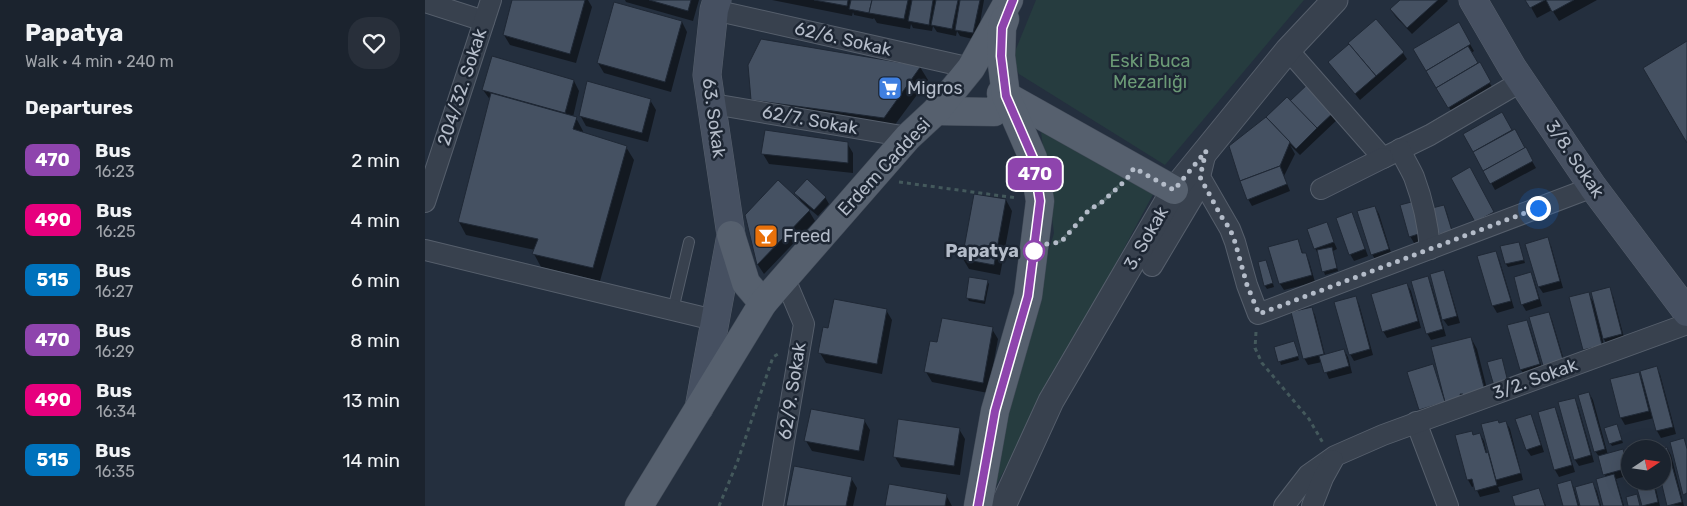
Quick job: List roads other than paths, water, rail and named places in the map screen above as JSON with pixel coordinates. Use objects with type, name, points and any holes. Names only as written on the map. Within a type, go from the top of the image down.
[{"type":"main road","name":"Erdem Caddesi","points":[[639,506],[763,303],[908,137],[936,111],[971,68],[1011,0]]},
{"type":"main road","points":[[978,506],[995,411],[1028,296],[1040,201],[1033,158],[1006,96],[1001,56],[1002,28],[1011,0]]},
{"type":"main road","name":"3/8. Sokak","points":[[1473,0],[1522,81],[1593,187],[1687,312]]},
{"type":"main road","name":"63. Sokak","points":[[699,410],[731,235],[713,104],[707,75],[715,5]]},
{"type":"main road","points":[[971,68],[1006,96],[1174,190]]},
{"type":"main road","points":[[936,111],[994,112],[1006,96]]},
{"type":"main road","points":[[731,235],[746,283],[763,303]]},
{"type":"street","name":"204/32. Sokak","points":[[425,202],[491,0]]},
{"type":"street","name":"3. Sokak","points":[[1003,506],[1051,401],[1174,190],[1289,50],[1335,0]]},
{"type":"street","points":[[425,2],[484,21]]},
{"type":"street","name":"62/6. Sokak","points":[[715,5],[971,68]]},
{"type":"street","points":[[1289,50],[1414,176],[1428,226],[1430,249]]},
{"type":"street","points":[[1321,190],[1430,135],[1522,81]]},
{"type":"street","name":"62/7. Sokak","points":[[713,104],[908,137]]},
{"type":"street","points":[[1206,151],[1200,177],[1230,229],[1247,285],[1259,314],[1593,187]]},
{"type":"street","points":[[1152,266],[1202,182]]},
{"type":"street","points":[[425,250],[714,320]]},
{"type":"street","name":"62/9. Sokak","points":[[773,506],[803,324],[785,279]]},
{"type":"street","name":"3/2. Sokak","points":[[1285,506],[1308,475],[1343,452],[1416,422],[1687,324]]},
{"type":"street","points":[[1416,422],[1448,506]]},
{"type":"street","points":[[1312,506],[1323,478],[1343,452]]},
{"type":"lane","points":[[673,310],[689,242]]},
{"type":"place","name":"Migros","points":[[890,88]]},
{"type":"place","name":"Freed","points":[[766,236]]},
{"type":"place","name":"Papatya","points":[[1034,251]]},
{"type":"park label","name":"Eski Buca Mezarlığı","points":[[1150,71]]}]
